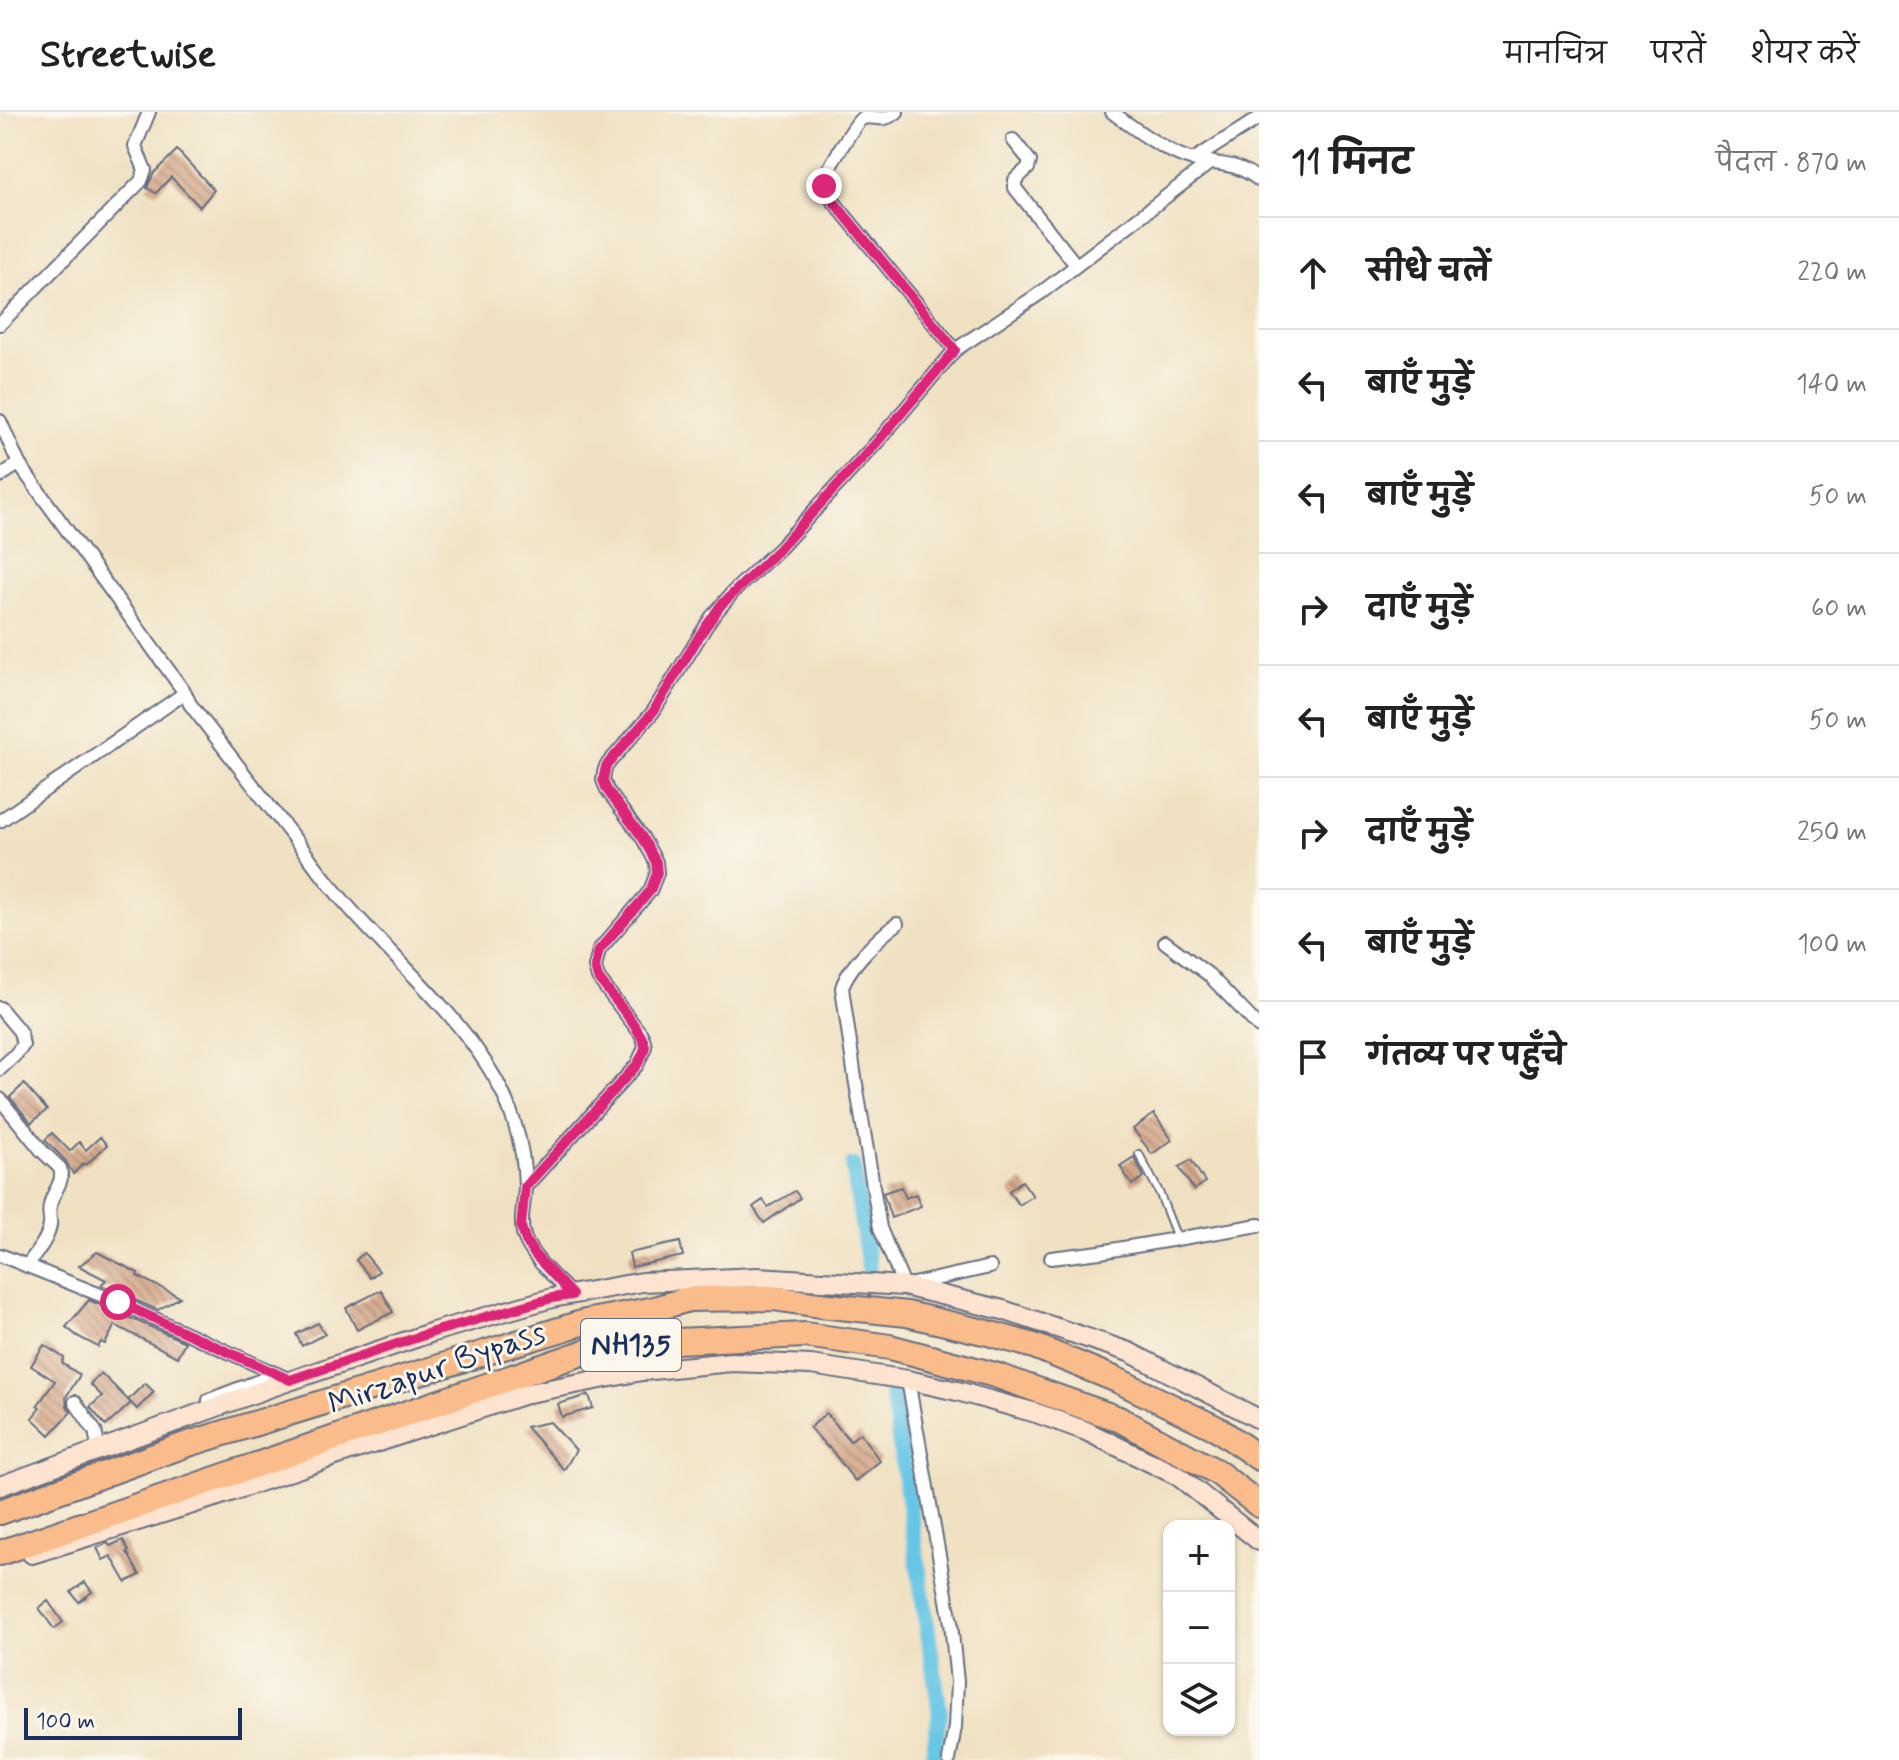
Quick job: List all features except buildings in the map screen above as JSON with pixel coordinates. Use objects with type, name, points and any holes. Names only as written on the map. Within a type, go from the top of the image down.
[{"type":"highway","name":"NH135","points":[[0,1512],[185,1445],[585,1322],[689,1299],[773,1298],[907,1314],[988,1333],[1034,1346],[1117,1380],[1218,1429],[1259,1458]]},
{"type":"highway","name":"Mirzapur Bypass","points":[[0,1553],[591,1350],[676,1341],[805,1335],[890,1347],[995,1375],[1119,1419],[1217,1472],[1259,1505]]},
{"type":"street","points":[[0,324],[141,181],[145,170],[135,146],[149,112]]},
{"type":"street","points":[[897,112],[883,120],[868,118],[857,123],[827,173],[824,186],[955,350]]},
{"type":"street","points":[[1112,112],[1164,146],[1193,160],[1232,165],[1259,180]]},
{"type":"street","points":[[1193,160],[1259,118]]},
{"type":"street","points":[[1013,140],[1030,161],[1028,168],[1015,180],[1015,188],[1076,265]]},
{"type":"street","points":[[525,1187],[637,1065],[645,1047],[641,1034],[598,978],[595,967],[599,950],[650,891],[657,868],[642,837],[607,790],[603,780],[606,766],[653,712],[721,605],[780,548],[955,350],[1024,305],[1211,162]]},
{"type":"street","points":[[0,421],[19,464],[190,704],[346,904],[473,1043],[500,1086],[513,1120],[523,1163],[525,1187],[521,1227],[526,1241],[572,1295]]},
{"type":"street","points":[[0,476],[19,464]]},
{"type":"street","points":[[0,821],[185,693]]},
{"type":"street","points":[[897,924],[877,940],[846,977],[842,996],[880,1228],[904,1286]]},
{"type":"street","points":[[1165,942],[1209,975],[1259,1027]]},
{"type":"street","points":[[0,1008],[20,1032],[23,1045],[0,1069]]},
{"type":"street","points":[[0,1099],[62,1173],[50,1205],[48,1233],[27,1266]]},
{"type":"street","points":[[1051,1258],[1259,1225]]},
{"type":"street","points":[[0,1255],[118,1302],[284,1377]]},
{"type":"street","points":[[904,1286],[990,1267]]},
{"type":"street","points":[[0,1486],[170,1424],[284,1377],[552,1298],[642,1282],[758,1277],[904,1286],[1003,1310],[1129,1352],[1259,1419]]},
{"type":"street","points":[[0,1564],[529,1393],[642,1371],[731,1362],[811,1365],[908,1380],[1036,1413],[1086,1431],[1178,1476],[1259,1541]]},
{"type":"street","points":[[908,1380],[953,1637],[957,1682],[955,1727],[949,1760]]},
{"type":"street","points":[[75,1402],[95,1431],[99,1450]]},
{"type":"lane","points":[[1139,1154],[1159,1192],[1177,1238]]},
{"type":"waterway","points":[[853,1166],[869,1268]]},
{"type":"waterway","points":[[892,1391],[940,1713],[932,1760]]},
{"type":"route","points":[[118,1302],[290,1380],[433,1332],[572,1295],[526,1241],[521,1227],[525,1187],[637,1065],[642,1055],[645,1047],[641,1034],[598,978],[595,967],[599,950],[650,891],[657,868],[642,837],[607,790],[603,780],[606,766],[653,712],[721,605],[780,548],[878,441],[955,350],[824,186]]}]
